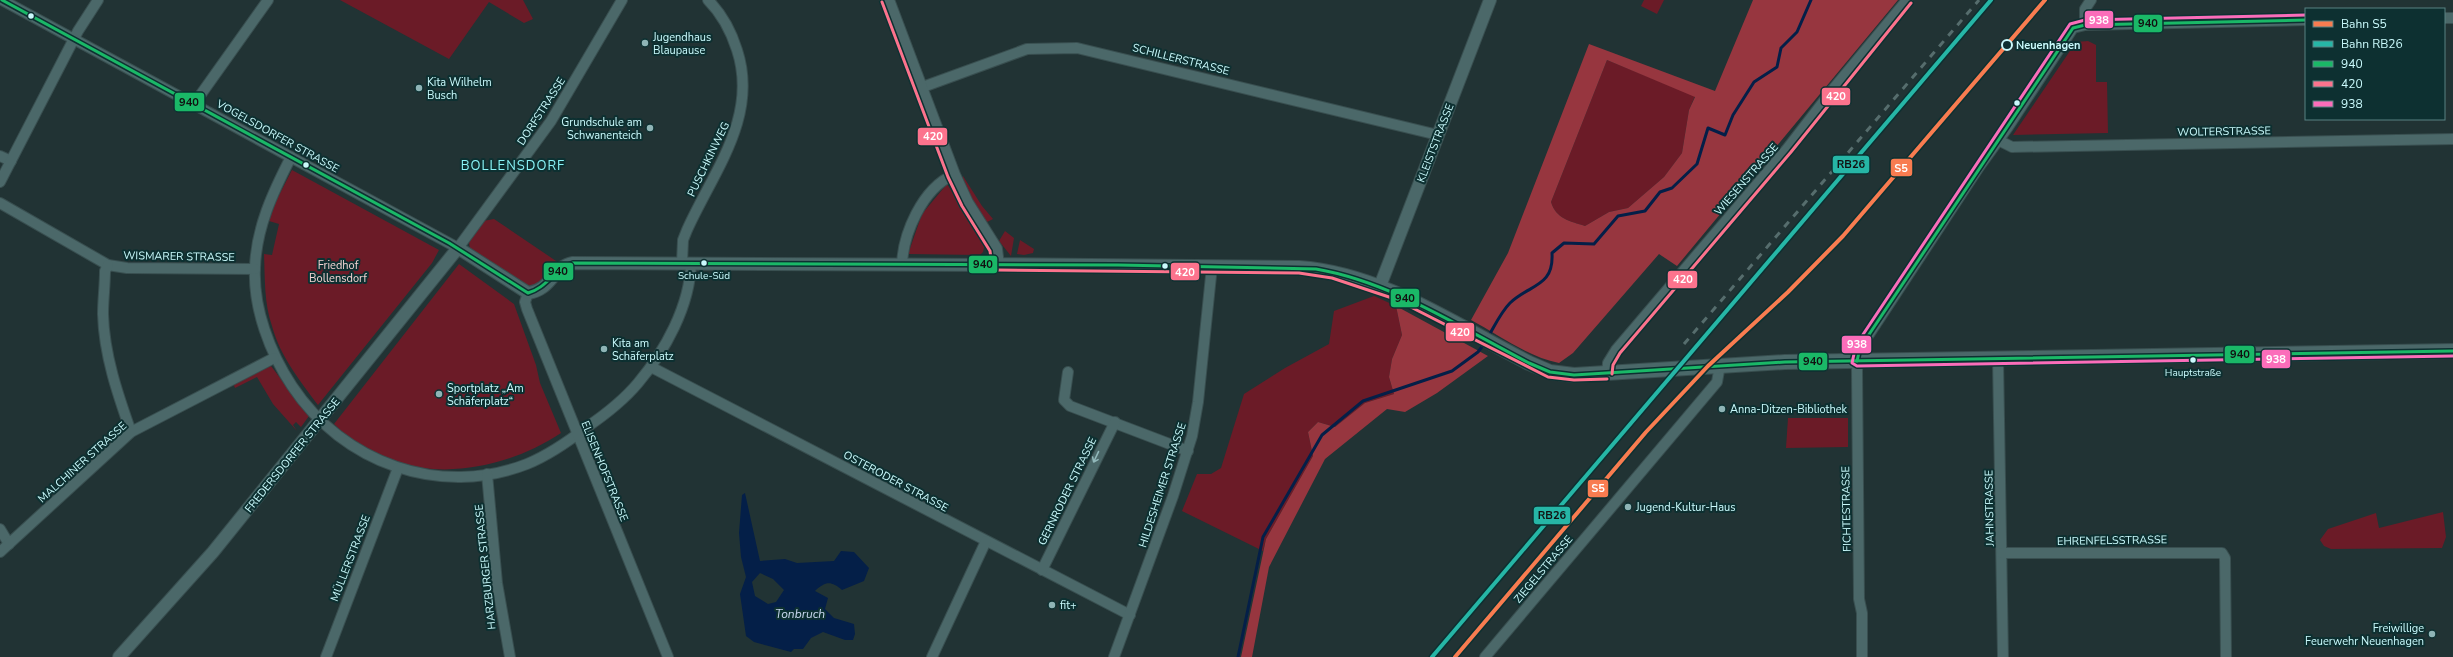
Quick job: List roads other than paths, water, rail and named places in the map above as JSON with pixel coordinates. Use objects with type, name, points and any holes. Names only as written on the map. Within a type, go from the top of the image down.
[{"type":"main road","points":[[887,0],[953,175],[966,203],[995,249],[997,265],[1212,266],[1316,269],[1334,272],[1380,286],[1491,344],[1550,372],[1574,375],[1607,374],[1720,365],[1857,361],[2453,351]]},
{"type":"street","name":"VOGELSDORFER STRASSE","points":[[2,0],[458,248]]},
{"type":"street","points":[[0,182],[74,39],[98,0]]},
{"type":"street","points":[[194,104],[268,0]]},
{"type":"street","name":"DORFSTRASSE","points":[[458,248],[548,126],[622,0]]},
{"type":"street","name":"PUSCHKINWEG","points":[[291,157],[271,198],[261,230],[255,269],[258,301],[274,358],[296,392],[321,420],[345,441],[365,455],[398,468],[438,474],[487,474],[527,464],[577,435],[626,397],[651,367],[681,308],[691,273],[687,263],[683,240],[731,143],[740,118],[743,93],[740,58],[732,35],[725,22],[708,0]]},
{"type":"street","name":"KLEISTSTRASSE","points":[[1380,286],[1490,0]]},
{"type":"street","name":"WIESENSTRASSE","points":[[1607,374],[1608,363],[1616,350],[1787,149],[1834,88],[1907,0]]},
{"type":"street","points":[[2085,25],[2085,9],[2091,0]]},
{"type":"street","points":[[1857,361],[1860,348],[2073,28],[2085,25],[2305,20]]},
{"type":"street","name":"SCHILLERSTRASSE","points":[[920,88],[1027,49],[1077,48],[1438,135]]},
{"type":"street","name":"WOLTERSTRASSE","points":[[1998,140],[2012,148],[2453,139]]},
{"type":"street","points":[[0,156],[11,161]]},
{"type":"street","points":[[902,265],[906,239],[914,219],[937,186],[953,175]]},
{"type":"street","name":"WISMARER STRASSE","points":[[0,203],[108,265],[127,268],[255,269]]},
{"type":"street","points":[[458,248],[528,293],[541,290],[561,268],[574,263],[997,265]]},
{"type":"street","name":"FREDERSDORFER STRASSE","points":[[119,657],[189,581],[321,420],[458,248]]},
{"type":"street","points":[[108,265],[105,271],[103,315],[106,340],[111,369],[131,432]]},
{"type":"street","name":"HILDESHEIMER STRASSE","points":[[1114,657],[1188,450],[1198,402],[1212,266]]},
{"type":"street","name":"ELISENHOFSTRASSE","points":[[528,293],[525,302],[527,308],[577,435],[668,657]]},
{"type":"street","name":"MALCHINER STRASSE","points":[[0,552],[131,432],[274,358]]},
{"type":"street","name":"JAHNSTRASSE","points":[[1998,359],[2004,657]]},
{"type":"street","name":"FICHTESTRASSE","points":[[1857,361],[1859,599],[1862,613],[1862,657]]},
{"type":"street","name":"ZIEGELSTRASSE","points":[[1485,657],[1717,382],[1720,365]]},
{"type":"street","name":"OSTERODER STRASSE","points":[[651,367],[1130,615]]},
{"type":"street","points":[[1068,372],[1064,400],[1070,406],[1188,450]]},
{"type":"street","name":"GERNRODER STRASSE","points":[[1042,570],[1114,422]]},
{"type":"street","name":"MÜLLERSTRASSE","points":[[326,657],[398,468]]},
{"type":"street","name":"HARZBURGER STRASSE","points":[[487,474],[498,589],[510,657]]},
{"type":"street","points":[[0,528],[9,544]]},
{"type":"street","points":[[932,657],[986,541]]},
{"type":"street","name":"EHRENFELSSTRASSE","points":[[2002,553],[2198,551],[2222,553],[2225,558],[2226,657]]},
{"type":"water","name":"Tonbruch","points":[[745,493],[760,561],[785,559],[797,563],[834,561],[841,551],[854,552],[869,568],[864,581],[842,590],[835,585],[828,583],[822,585],[815,591],[828,598],[825,609],[834,618],[854,624],[855,634],[853,640],[845,640],[823,632],[811,638],[803,649],[794,649],[791,652],[754,642],[746,636],[740,594],[746,577],[741,557],[739,533],[742,495]],"holes":[[[760,573],[773,579],[784,590],[776,602],[768,604],[755,596],[752,582]]]},
{"type":"waterway","points":[[1488,337],[1510,303],[1545,279],[1552,264],[1552,253],[1564,243],[1594,244],[1618,216],[1645,211],[1660,192],[1672,188],[1697,164],[1708,128],[1725,135],[1733,115],[1754,82],[1777,67],[1781,48],[1797,32],[1811,0]]},
{"type":"waterway","points":[[1238,657],[1263,537],[1322,435],[1363,401],[1452,371],[1478,352],[1484,344]]},
{"type":"railway","points":[[1684,344],[1979,0]]},
{"type":"rail line","name":"RB26","points":[[1432,657],[1991,0]]},
{"type":"rail line","name":"S5","points":[[1455,657],[1646,432],[1708,366],[1788,292],[1843,236],[2045,0]]},
{"type":"place","name":"Jugendhaus Blaupause","points":[[645,43]]},
{"type":"place","name":"Neuenhagen","points":[[2007,45]]},
{"type":"place","name":"Kita Wilhelm Busch","points":[[419,88]]},
{"type":"place","name":"Grundschule am Schwanenteich","points":[[650,128]]},
{"type":"place","name":"Schule-Süd","points":[[704,263]]},
{"type":"place","name":"Kita am Schäferplatz","points":[[604,349]]},
{"type":"place","name":"Hauptstraße","points":[[2193,360]]},
{"type":"place","name":"Sportplatz „Am Schäferplatz“","points":[[439,394]]},
{"type":"place","name":"Anna-Ditzen-Bibliothek","points":[[1722,409]]},
{"type":"place","name":"Jugend-Kultur-Haus","points":[[1628,507]]},
{"type":"place","name":"fit+","points":[[1052,605]]},
{"type":"place","name":"Freiwillige Feuerwehr Neuenhagen","points":[[2432,634]]},
{"type":"district","name":"BOLLENSDORF","points":[[513,165]]},
{"type":"park label","name":"Friedhof Bollensdorf","points":[[338,271]]}]
